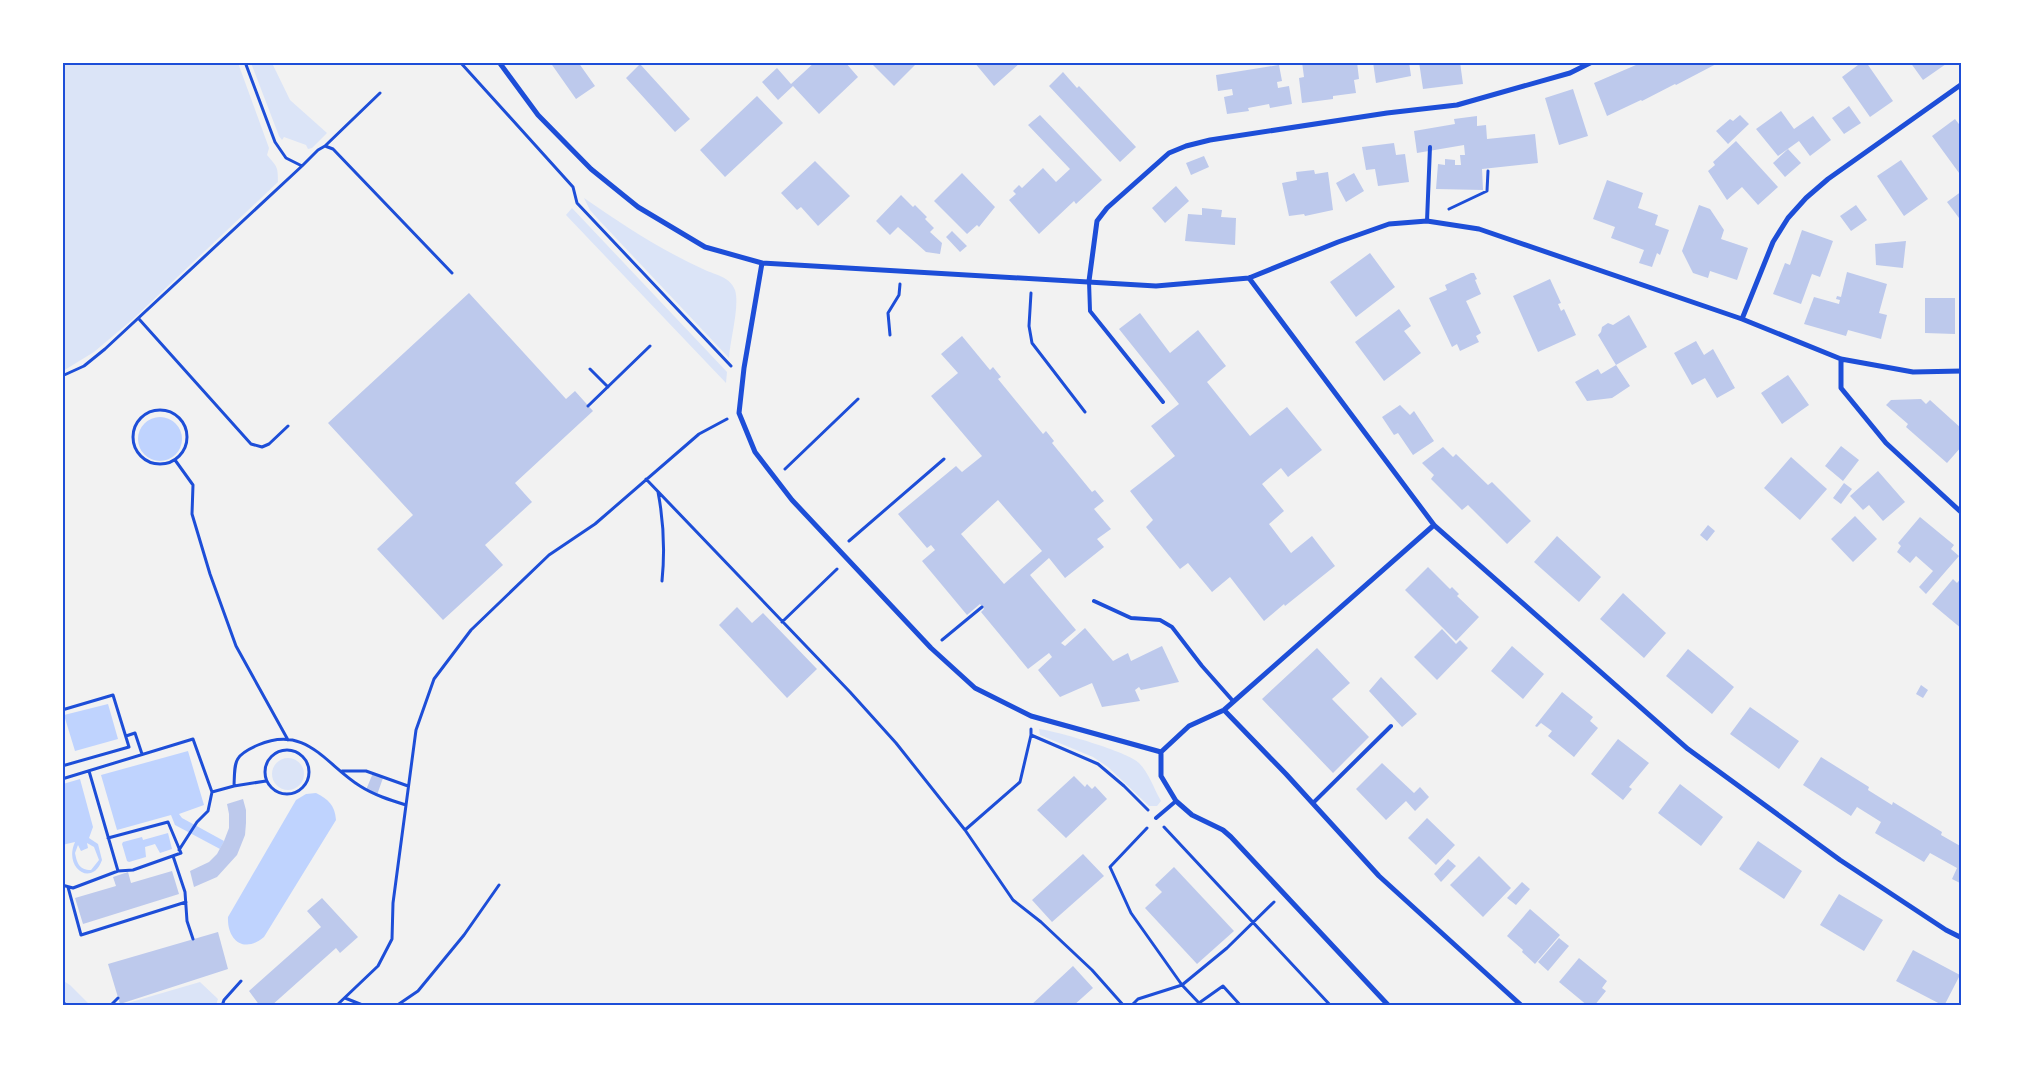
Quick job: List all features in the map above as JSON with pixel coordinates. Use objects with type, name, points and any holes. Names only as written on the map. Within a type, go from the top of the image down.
[{"type":"street","points":[[499,62],[538,115],[591,169],[638,206],[705,247],[762,263],[1156,286],[1249,278],[1338,242],[1390,224],[1427,221],[1479,229],[1742,318],[1841,359],[1913,372],[1962,371]]},
{"type":"street","points":[[1089,281],[1098,221],[1107,208],[1169,153],[1186,146],[1210,140],[1387,113],[1457,105],[1570,73],[1592,62]]},
{"type":"street","points":[[1742,318],[1773,242],[1788,218],[1806,198],[1828,179],[1962,84]]},
{"type":"street","points":[[762,263],[744,368],[739,413],[756,452],[792,500],[932,649],[975,688],[1031,716],[1161,752]]},
{"type":"street","points":[[1249,278],[1434,525],[1688,749],[1840,860],[1946,930],[1962,938]]},
{"type":"street","points":[[1841,359],[1841,388],[1886,443],[1962,513]]},
{"type":"street","points":[[1389,1006],[1223,830],[1192,815],[1176,801],[1161,776],[1161,752],[1189,726],[1224,710],[1434,525]]},
{"type":"street","points":[[1224,710],[1313,803],[1379,876],[1522,1006]]},
{"type":"lane","points":[[1427,221],[1430,147]]},
{"type":"lane","points":[[1089,281],[1090,311],[1163,402]]},
{"type":"lane","points":[[1094,601],[1131,618],[1160,620],[1172,627],[1202,666],[1233,701]]},
{"type":"lane","points":[[1313,803],[1391,726]]},
{"type":"lane","points":[[1156,818],[1176,801]]},
{"type":"path","points":[[245,62],[275,142],[286,158],[302,166]]},
{"type":"path","points":[[460,62],[573,187],[577,203],[728,366],[744,368]]},
{"type":"path","points":[[62,376],[84,366],[139,319],[380,93]]},
{"type":"path","points":[[325,146],[339,154],[452,273]]},
{"type":"path","points":[[1445,224],[1448,210],[1487,191],[1488,170]]},
{"type":"path","points":[[890,335],[888,313],[899,295],[900,271]]},
{"type":"path","points":[[1031,278],[1029,326],[1032,344],[1085,412]]},
{"type":"path","points":[[139,319],[251,444],[262,447],[269,444],[288,426]]},
{"type":"path","points":[[588,406],[650,346]]},
{"type":"path","points":[[590,368],[608,387]]},
{"type":"path","points":[[776,479],[858,399]]},
{"type":"path","points":[[162,410],[178,417],[184,424],[187,443],[184,451],[175,460],[160,465],[151,464],[137,452],[133,444],[135,427],[146,414],[162,410]]},
{"type":"path","points":[[336,1006],[378,966],[392,939],[394,902],[416,730],[434,679],[471,630],[549,555],[595,524],[699,434],[739,413]]},
{"type":"path","points":[[839,549],[944,459]]},
{"type":"path","points":[[175,460],[193,485],[192,514],[210,574],[236,646],[288,740]]},
{"type":"path","points":[[646,480],[850,692],[896,743],[965,830],[1013,900],[1041,922],[1092,970],[1124,1006]]},
{"type":"path","points":[[658,492],[665,547],[662,581]]},
{"type":"path","points":[[782,622],[847,558]]},
{"type":"path","points":[[932,649],[982,607]]},
{"type":"path","points":[[62,710],[113,695],[129,747],[62,766]]},
{"type":"path","points":[[965,830],[1020,782],[1031,735],[1031,716]]},
{"type":"path","points":[[126,736],[135,733],[142,754]]},
{"type":"path","points":[[1031,735],[1098,764],[1124,786],[1331,1006]]},
{"type":"path","points":[[62,779],[193,739],[212,792],[208,812],[198,822],[179,850],[180,853],[133,870],[118,871],[73,888],[62,885]]},
{"type":"path","points":[[234,786],[234,764],[241,752],[276,739],[301,741],[359,786],[406,806]]},
{"type":"path","points":[[294,751],[306,761],[309,777],[303,788],[297,792],[290,794],[276,792],[266,781],[264,771],[266,764],[272,756],[279,752],[294,751]]},
{"type":"path","points":[[89,771],[118,871]]},
{"type":"path","points":[[341,771],[366,771],[408,786]]},
{"type":"path","points":[[212,792],[266,781]]},
{"type":"path","points":[[108,838],[168,822],[179,850]]},
{"type":"path","points":[[1138,838],[1110,867],[1131,913],[1182,985],[1199,1003],[1223,986],[1241,1006]]},
{"type":"path","points":[[174,856],[185,892],[187,921],[193,939]]},
{"type":"path","points":[[396,1006],[418,991],[464,936],[499,885]]},
{"type":"path","points":[[68,886],[81,935],[186,902]]},
{"type":"path","points":[[1131,1006],[1138,999],[1182,985],[1227,948],[1283,893]]},
{"type":"path","points":[[222,1006],[224,1000],[241,981]]},
{"type":"path","points":[[110,1006],[118,998]]},
{"type":"path","points":[[344,998],[366,1006]]},
{"type":"path","points":[[62,1002],[68,1006]]},
{"type":"shaded area","points":[[62,63],[238,63],[269,148],[267,155],[277,170],[278,182],[133,319],[94,352],[63,371]]},
{"type":"shaded area","points":[[251,63],[272,63],[290,100],[327,133],[312,148],[308,149],[306,145],[284,137],[282,140],[279,136]]},
{"type":"shaded area","points":[[584,198],[658,246],[730,282],[735,290],[736,314],[729,358],[597,218],[590,210]]},
{"type":"shaded area","points":[[572,208],[727,372],[726,383],[566,215]]},
{"type":"shaded area","points":[[1039,729],[1092,743],[1133,758],[1146,771],[1161,801],[1157,806],[1149,806],[1108,767],[1093,757],[1040,735]]},
{"type":"shaded area","points":[[288,758],[294,759],[299,763],[303,768],[303,780],[299,785],[294,789],[288,790],[282,789],[277,785],[273,780],[272,774],[273,768],[277,763],[282,759]]},
{"type":"shaded area","points":[[62,980],[70,985],[90,1005],[63,1005]]},
{"type":"shaded area","points":[[200,982],[218,999],[216,1005],[121,1005]]},
{"type":"water","points":[[164,417],[176,423],[181,430],[181,448],[176,455],[169,460],[156,461],[148,458],[141,451],[138,435],[141,427],[148,420]]},
{"type":"water","points":[[108,704],[118,739],[75,751],[64,715]]},
{"type":"water","points":[[188,751],[204,805],[179,814],[182,818],[224,841],[220,849],[175,825],[171,815],[117,830],[101,775]]},
{"type":"water","points":[[80,779],[93,827],[89,838],[98,844],[102,860],[92,873],[80,871],[76,867],[72,851],[75,842],[62,845],[63,784]],"holes":[[[87,843],[94,847],[99,860],[91,870],[84,869],[79,865],[76,857],[75,853],[78,845],[81,851],[88,848]]]},
{"type":"water","points":[[316,793],[330,803],[336,820],[264,937],[250,944],[238,942],[230,932],[228,917],[296,800],[306,794]]},
{"type":"water","points":[[168,833],[172,849],[160,853],[155,844],[145,847],[146,857],[127,861],[123,842],[142,837],[143,840]]},
{"type":"building","points":[[550,62],[578,62],[595,86],[576,99]]},
{"type":"building","points":[[815,62],[845,62],[858,77],[819,114],[793,86],[778,100],[762,82],[777,68],[791,84]]},
{"type":"building","points":[[870,62],[918,62],[894,86]]},
{"type":"building","points":[[974,62],[1021,62],[994,86]]},
{"type":"building","points":[[1302,62],[1357,62],[1359,79],[1354,80],[1356,93],[1333,96],[1333,99],[1302,103],[1299,78],[1304,77]]},
{"type":"building","points":[[1373,62],[1409,62],[1411,76],[1376,83]]},
{"type":"building","points":[[1419,62],[1460,62],[1463,84],[1423,89]]},
{"type":"building","points":[[1643,62],[1720,62],[1676,85],[1607,116],[1594,83]]},
{"type":"building","points":[[1862,62],[1866,62],[1893,101],[1870,117],[1842,77]]},
{"type":"building","points":[[1910,62],[1945,62],[1946,64],[1923,80]]},
{"type":"building","points":[[640,64],[690,119],[675,132],[626,78]]},
{"type":"building","points":[[1279,65],[1282,81],[1277,82],[1278,88],[1289,86],[1292,104],[1270,108],[1269,104],[1248,108],[1249,111],[1227,114],[1224,97],[1233,95],[1232,89],[1218,91],[1216,75]]},
{"type":"building","points":[[1063,72],[1077,88],[1079,86],[1136,147],[1120,162],[1049,86]]},
{"type":"building","points":[[1573,89],[1588,136],[1559,145],[1545,98]]},
{"type":"building","points":[[757,96],[783,123],[725,177],[700,150]]},
{"type":"building","points":[[1849,106],[1861,123],[1844,134],[1832,118]]},
{"type":"building","points":[[1781,111],[1794,129],[1813,116],[1831,140],[1810,156],[1799,141],[1778,156],[1756,129]]},
{"type":"building","points":[[1040,115],[1102,180],[1076,204],[1074,201],[1039,234],[1009,200],[1016,194],[1013,191],[1019,185],[1022,188],[1043,168],[1056,182],[1070,169],[1028,125]]},
{"type":"building","points":[[1740,115],[1749,124],[1728,144],[1716,131],[1730,119],[1733,121]]},
{"type":"building","points":[[1477,116],[1477,126],[1486,125],[1487,139],[1535,134],[1538,163],[1482,169],[1483,190],[1436,189],[1438,164],[1445,165],[1445,159],[1455,160],[1455,165],[1461,165],[1460,155],[1465,155],[1464,145],[1417,153],[1414,131],[1455,124],[1454,119]]},
{"type":"building","points":[[1955,119],[1962,128],[1962,177],[1932,136]]},
{"type":"building","points":[[1736,141],[1778,187],[1758,205],[1742,187],[1727,200],[1708,171],[1715,165],[1713,162]]},
{"type":"building","points":[[1394,143],[1396,155],[1405,154],[1409,182],[1378,186],[1375,169],[1366,170],[1362,147]]},
{"type":"building","points":[[1788,149],[1801,163],[1785,177],[1773,163]]},
{"type":"building","points":[[1204,156],[1209,167],[1191,175],[1186,163]]},
{"type":"building","points":[[1901,160],[1928,199],[1904,216],[1877,176]]},
{"type":"building","points":[[815,161],[850,196],[818,226],[801,207],[797,210],[781,193]]},
{"type":"building","points":[[1314,170],[1315,174],[1328,172],[1333,210],[1305,216],[1304,214],[1289,216],[1282,183],[1297,180],[1296,172]]},
{"type":"building","points":[[962,173],[995,207],[979,227],[977,225],[967,234],[934,201]]},
{"type":"building","points":[[1354,173],[1364,191],[1346,202],[1336,183]]},
{"type":"building","points":[[1607,180],[1643,193],[1638,208],[1658,215],[1655,225],[1669,230],[1660,255],[1657,253],[1652,267],[1639,263],[1644,250],[1611,238],[1615,227],[1593,219]]},
{"type":"building","points":[[1176,186],[1189,201],[1165,223],[1152,208]]},
{"type":"building","points":[[1962,191],[1962,216],[1959,218],[1947,202]]},
{"type":"building","points":[[901,195],[927,217],[925,219],[934,228],[930,232],[942,243],[940,254],[926,252],[898,227],[890,235],[876,221]]},
{"type":"building","points":[[1699,205],[1710,209],[1724,230],[1721,239],[1748,248],[1737,280],[1710,271],[1708,278],[1693,273],[1682,251]]},
{"type":"building","points":[[1856,205],[1867,220],[1851,231],[1840,216]]},
{"type":"building","points":[[1202,208],[1222,210],[1221,217],[1236,218],[1235,245],[1185,241],[1188,214],[1202,215]]},
{"type":"building","points":[[1802,230],[1833,241],[1820,277],[1812,274],[1801,304],[1773,294],[1785,263],[1790,265]]},
{"type":"building","points":[[952,231],[967,246],[960,252],[946,237]]},
{"type":"building","points":[[1906,241],[1903,268],[1876,265],[1875,244]]},
{"type":"building","points":[[1370,253],[1395,287],[1356,317],[1330,282]]},
{"type":"building","points":[[1847,272],[1887,284],[1879,313],[1887,315],[1881,339],[1848,330],[1846,336],[1804,324],[1814,297],[1839,304],[1840,300],[1836,299],[1837,296],[1841,297]]},
{"type":"building","points":[[1474,273],[1477,279],[1475,280],[1481,294],[1466,301],[1481,333],[1476,336],[1479,342],[1460,351],[1457,344],[1452,347],[1429,298],[1447,290],[1445,285]]},
{"type":"building","points":[[1550,279],[1561,303],[1558,304],[1561,311],[1564,309],[1576,335],[1538,352],[1513,296]]},
{"type":"building","points":[[469,293],[566,399],[575,391],[593,411],[515,483],[532,502],[485,545],[503,565],[443,620],[377,549],[413,515],[328,423]]},
{"type":"building","points":[[1925,298],[1955,298],[1955,334],[1925,333]]},
{"type":"building","points":[[1399,309],[1411,326],[1404,331],[1421,353],[1384,381],[1355,342]]},
{"type":"building","points":[[1140,313],[1170,353],[1198,330],[1226,366],[1207,382],[1250,436],[1287,407],[1322,450],[1288,477],[1281,468],[1262,484],[1284,511],[1269,524],[1291,553],[1312,536],[1335,566],[1264,621],[1230,577],[1212,592],[1188,563],[1180,569],[1146,527],[1153,520],[1130,491],[1175,456],[1151,426],[1179,404],[1119,329]]},
{"type":"building","points":[[1629,315],[1647,347],[1616,365],[1598,335],[1602,327],[1608,323],[1613,325]]},
{"type":"building","points":[[962,336],[990,370],[993,367],[1001,377],[998,379],[1043,434],[1046,431],[1054,441],[1052,443],[1092,492],[1095,490],[1104,501],[1094,509],[1111,529],[1097,539],[1104,547],[1065,578],[1049,558],[1030,575],[1076,630],[1061,643],[1065,646],[1085,628],[1113,661],[1128,653],[1131,661],[1162,646],[1179,682],[1141,690],[1139,687],[1135,690],[1140,701],[1102,707],[1092,683],[1060,697],[1038,670],[1052,657],[1049,653],[1028,669],[981,612],[984,609],[980,604],[967,615],[922,561],[935,550],[931,545],[927,548],[898,514],[956,466],[962,472],[982,456],[931,396],[958,373],[941,354]],"holes":[[[998,500],[1042,551],[1004,584],[961,534]]]},
{"type":"building","points":[[1696,341],[1704,355],[1713,349],[1735,388],[1717,398],[1705,378],[1692,385],[1674,353]]},
{"type":"building","points":[[1616,365],[1630,386],[1612,398],[1587,401],[1575,382],[1598,369],[1601,374]]},
{"type":"building","points":[[1788,375],[1809,405],[1782,424],[1761,393]]},
{"type":"building","points":[[1921,399],[1926,404],[1930,400],[1962,429],[1962,446],[1947,463],[1906,427],[1908,424],[1886,405],[1891,400]]},
{"type":"building","points":[[1400,405],[1410,415],[1414,411],[1434,441],[1413,455],[1398,433],[1394,435],[1382,417]]},
{"type":"building","points":[[1841,446],[1859,460],[1843,481],[1825,466]]},
{"type":"building","points":[[1443,447],[1453,457],[1456,454],[1488,485],[1492,482],[1531,521],[1507,544],[1468,505],[1462,510],[1431,479],[1434,475],[1422,463]]},
{"type":"building","points":[[1791,457],[1827,489],[1800,520],[1764,488]]},
{"type":"building","points":[[1878,471],[1905,502],[1883,521],[1869,505],[1863,510],[1850,496]]},
{"type":"building","points":[[1844,483],[1852,489],[1841,504],[1833,498]]},
{"type":"building","points":[[1855,516],[1877,539],[1853,562],[1831,539]]},
{"type":"building","points":[[1920,517],[1954,545],[1951,549],[1959,556],[1926,594],[1919,587],[1933,571],[1916,556],[1910,563],[1897,552],[1901,546],[1898,543]]},
{"type":"building","points":[[1708,525],[1715,531],[1707,541],[1700,535]]},
{"type":"building","points":[[1557,536],[1601,577],[1579,602],[1534,562]]},
{"type":"building","points":[[1428,567],[1450,589],[1452,587],[1459,594],[1457,596],[1479,617],[1456,641],[1405,590]]},
{"type":"building","points":[[1962,577],[1962,629],[1932,604],[1953,579],[1957,583]]},
{"type":"building","points":[[1623,593],[1666,633],[1644,658],[1600,619]]},
{"type":"building","points":[[737,607],[752,623],[763,613],[817,669],[787,698],[719,625]]},
{"type":"building","points":[[1442,629],[1456,644],[1460,640],[1468,648],[1437,680],[1414,657]]},
{"type":"building","points":[[1512,646],[1544,674],[1523,699],[1491,671]]},
{"type":"building","points":[[1317,648],[1350,683],[1332,699],[1369,737],[1333,773],[1262,699]]},
{"type":"building","points":[[1688,649],[1734,687],[1712,714],[1666,676]]},
{"type":"building","points":[[1381,677],[1417,714],[1402,727],[1369,691]]},
{"type":"building","points":[[1921,685],[1928,690],[1923,698],[1916,694]]},
{"type":"building","points":[[1562,692],[1593,717],[1590,721],[1598,728],[1574,757],[1548,736],[1552,731],[1541,723],[1537,727],[1535,726]]},
{"type":"building","points":[[1750,707],[1799,741],[1779,769],[1730,734]]},
{"type":"building","points":[[1618,739],[1649,763],[1629,787],[1632,789],[1623,800],[1591,774]]},
{"type":"building","points":[[1821,757],[1869,787],[1868,790],[1892,805],[1893,802],[1942,832],[1941,835],[1962,847],[1962,884],[1952,879],[1957,868],[1930,853],[1924,862],[1875,833],[1881,822],[1857,807],[1851,816],[1803,785]]},
{"type":"building","points":[[1382,763],[1414,793],[1420,787],[1429,797],[1415,811],[1406,801],[1386,820],[1356,789]]},
{"type":"building","points":[[373,773],[383,778],[377,795],[366,790]]},
{"type":"building","points":[[1074,776],[1085,787],[1087,784],[1092,789],[1095,786],[1107,799],[1066,838],[1037,810]]},
{"type":"building","points":[[1680,784],[1723,817],[1701,846],[1658,813]]},
{"type":"building","points":[[243,799],[246,810],[245,835],[237,855],[217,877],[194,887],[190,871],[209,862],[217,854],[224,841],[229,828],[227,804]]},
{"type":"building","points":[[1427,818],[1455,845],[1436,865],[1408,838]]},
{"type":"building","points":[[1758,841],[1802,871],[1784,899],[1739,869]]},
{"type":"building","points":[[1083,854],[1104,876],[1052,922],[1032,900]]},
{"type":"building","points":[[1479,856],[1511,888],[1483,917],[1450,885]]},
{"type":"building","points":[[1448,859],[1456,866],[1441,882],[1434,874]]},
{"type":"building","points":[[1174,867],[1234,931],[1197,964],[1145,908],[1162,892],[1155,885]]},
{"type":"building","points":[[172,871],[179,894],[83,924],[75,898],[116,886],[113,877],[128,872],[131,883]]},
{"type":"building","points":[[1522,882],[1530,889],[1516,905],[1507,898]]},
{"type":"building","points":[[1839,894],[1883,920],[1864,951],[1820,925]]},
{"type":"building","points":[[322,898],[358,937],[340,953],[336,948],[271,1006],[260,1006],[249,991],[321,927],[307,911]]},
{"type":"building","points":[[1530,909],[1560,935],[1535,964],[1507,936]]},
{"type":"building","points":[[218,932],[228,969],[120,1004],[108,964]]},
{"type":"building","points":[[1559,938],[1569,946],[1548,971],[1538,962]]},
{"type":"building","points":[[1913,950],[1960,975],[1944,1006],[1896,981]]},
{"type":"building","points":[[1579,958],[1607,981],[1602,988],[1606,991],[1594,1006],[1588,1006],[1559,982]]},
{"type":"building","points":[[1073,966],[1093,988],[1073,1006],[1030,1006]]}]
